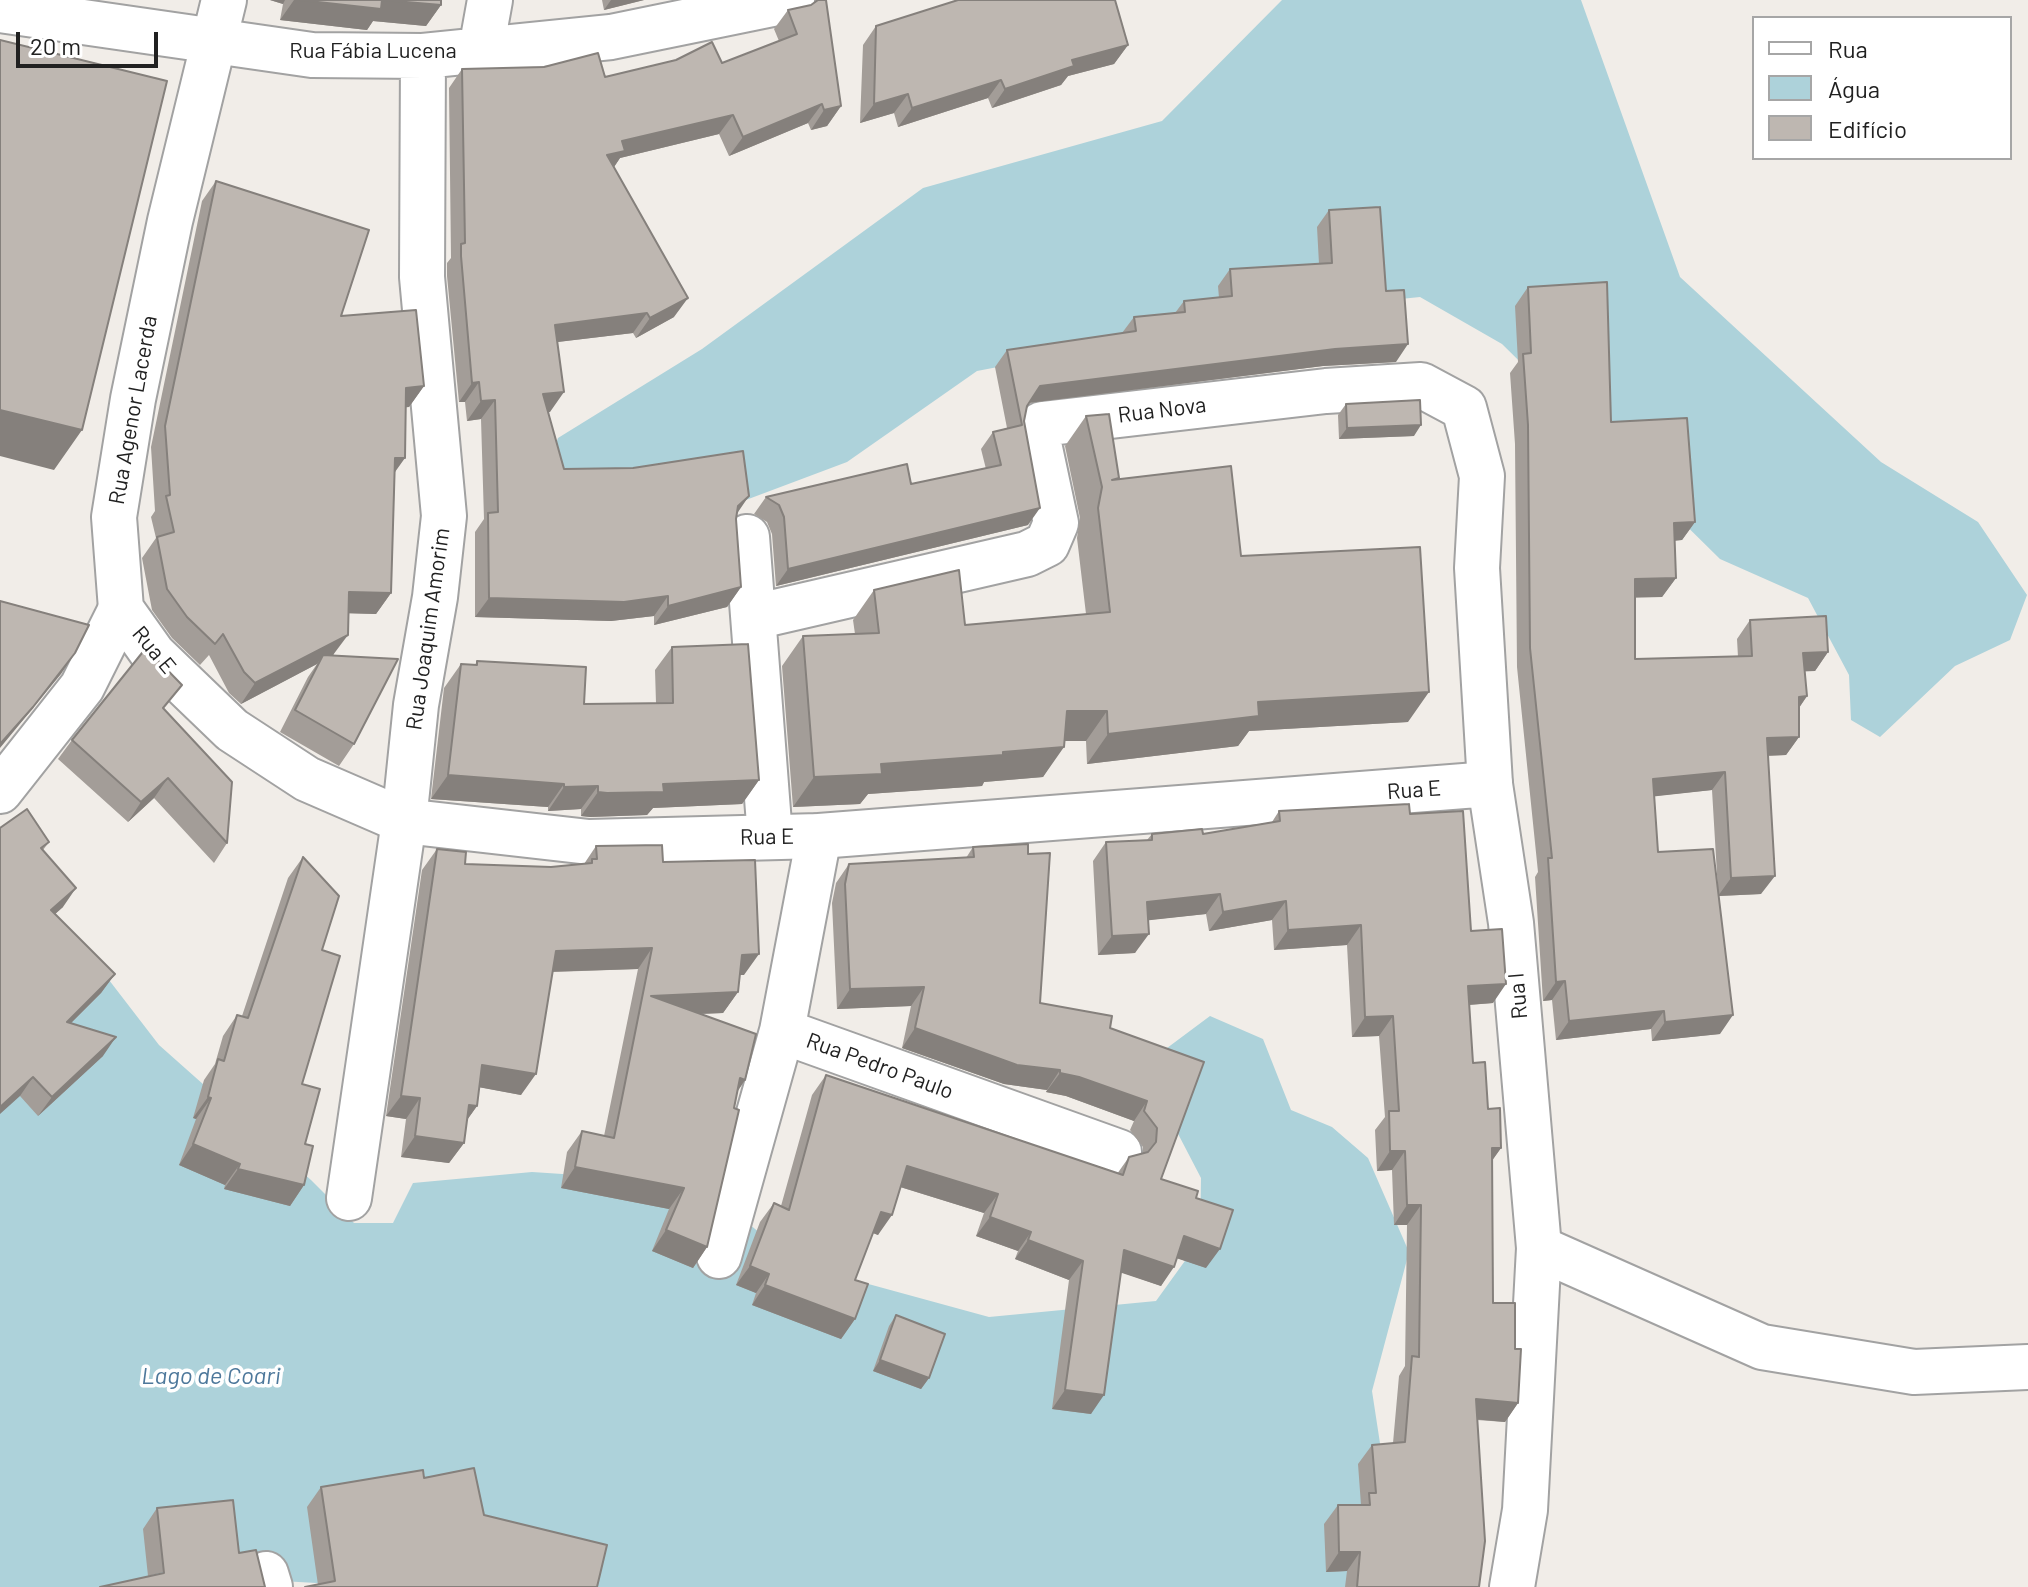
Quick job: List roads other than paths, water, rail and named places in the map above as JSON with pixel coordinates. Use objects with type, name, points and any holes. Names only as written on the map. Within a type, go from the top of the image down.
[{"type":"street","name":"Rua Agenor Lacerda","points":[[121,609],[114,517],[133,399],[170,221],[224,0]]},
{"type":"street","points":[[481,50],[490,0]]},
{"type":"street","name":"Rua Fábia Lucena","points":[[0,10],[214,44],[312,55],[423,56],[611,37],[792,0]]},
{"type":"street","name":"Rua Joaquim Amorim","points":[[349,1198],[404,821],[416,705],[435,597],[444,516],[422,277],[423,56]]},
{"type":"street","name":"Rua Nova","points":[[754,617],[1027,554],[1047,544],[1056,523],[1037,434],[1042,424],[1326,391],[1421,385],[1464,408]]},
{"type":"street","name":"Rua I","points":[[1464,408],[1482,476],[1477,568],[1490,784],[1511,923],[1539,1248],[1525,1510],[1512,1587]]},
{"type":"street","points":[[747,537],[770,837]]},
{"type":"street","points":[[0,791],[82,687],[121,609]]},
{"type":"street","name":"Rua E","points":[[121,609],[153,654],[232,730],[307,779],[404,821],[589,842],[819,836],[1490,784]]},
{"type":"street","name":"Rua Pedro Paulo","points":[[819,836],[782,1031],[1119,1152]]},
{"type":"street","points":[[719,1256],[782,1031]]},
{"type":"street","points":[[1539,1248],[1762,1347],[1914,1372],[2028,1367]]},
{"type":"water","points":[[1282,0],[1581,0],[1680,277],[1881,462],[1978,522],[2027,595],[2010,640],[1955,666],[1880,737],[1851,720],[1849,675],[1808,598],[1720,559],[1502,344],[1420,297],[1294,310],[977,371],[847,462],[658,533],[548,466],[558,438],[702,349],[923,188],[1162,121]]},
{"type":"water","name":"Lago de Coari","points":[[99,967],[159,1045],[311,1180],[354,1223],[393,1223],[413,1183],[532,1172],[699,1183],[799,1265],[989,1317],[1156,1301],[1200,1240],[1201,1178],[1162,1103],[1159,1054],[1210,1016],[1263,1039],[1291,1110],[1332,1127],[1368,1158],[1409,1252],[1372,1391],[1402,1587],[387,1587],[281,1581],[271,1587],[0,1587],[0,970]]}]
